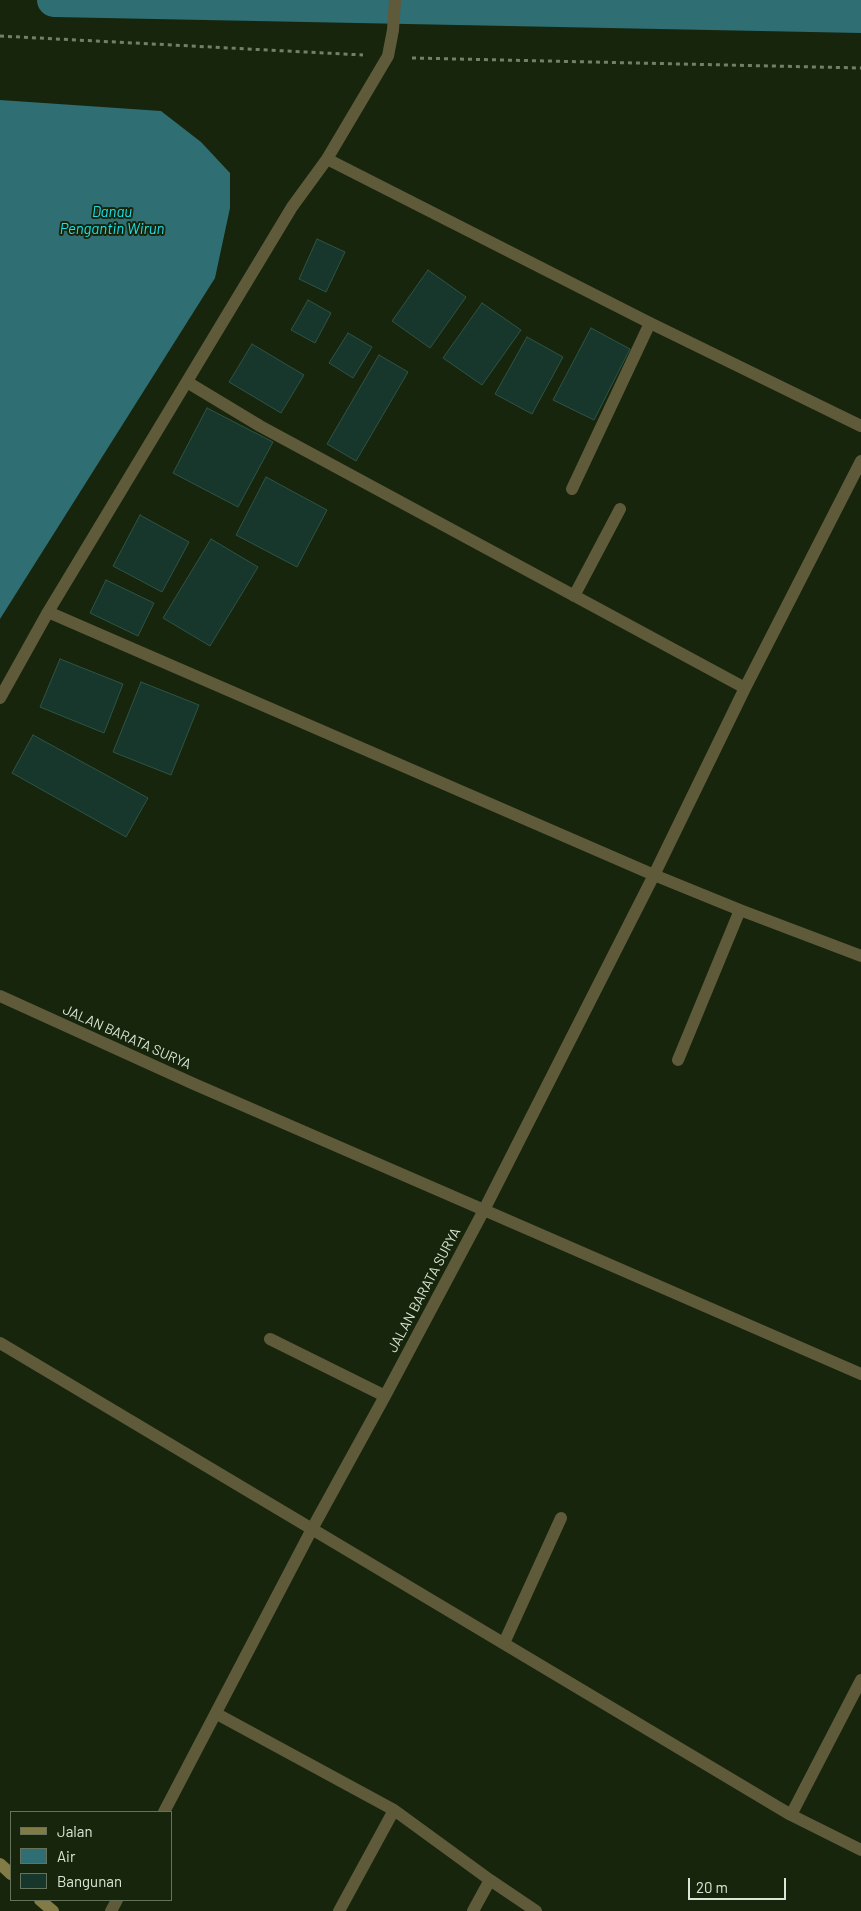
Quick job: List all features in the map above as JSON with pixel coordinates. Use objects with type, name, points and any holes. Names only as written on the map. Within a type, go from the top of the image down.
[{"type":"main road","points":[[0,1864],[10,1873]]},
{"type":"main road","points":[[41,1901],[53,1911]]},
{"type":"street","points":[[0,698],[48,612],[292,206],[327,159],[388,56],[393,30],[395,0]]},
{"type":"street","points":[[327,159],[650,323],[861,426]]},
{"type":"street","points":[[572,489],[650,323]]},
{"type":"street","points":[[187,382],[260,426],[745,688]]},
{"type":"street","points":[[861,461],[745,688],[654,875],[484,1210],[861,1374]]},
{"type":"street","points":[[574,596],[620,509]]},
{"type":"street","points":[[48,612],[654,875],[861,956]]},
{"type":"street","points":[[678,1060],[740,910]]},
{"type":"street","name":"JALAN BARATA SURYA","points":[[0,996],[203,1088],[484,1210],[312,1529],[217,1714],[165,1811]]},
{"type":"street","points":[[270,1338],[385,1396]]},
{"type":"street","points":[[0,1343],[790,1815],[861,1850]]},
{"type":"street","points":[[504,1643],[561,1518]]},
{"type":"street","points":[[790,1815],[861,1680]]},
{"type":"street","points":[[217,1714],[394,1810],[536,1911]]},
{"type":"street","points":[[339,1911],[394,1810]]},
{"type":"street","points":[[473,1911],[490,1880]]},
{"type":"path","points":[[0,36],[444,60],[861,68]]},
{"type":"water","name":"Danau Pengantin Wirun","points":[[0,100],[161,111],[201,142],[230,173],[230,208],[215,278],[0,619]]},
{"type":"building","points":[[317,239],[345,252],[326,292],[299,279]]},
{"type":"building","points":[[428,270],[466,297],[430,348],[392,321]]},
{"type":"building","points":[[308,300],[331,313],[315,343],[291,330]]},
{"type":"building","points":[[482,303],[521,330],[482,385],[443,358]]},
{"type":"building","points":[[591,328],[630,349],[594,420],[553,400]]},
{"type":"building","points":[[348,333],[372,347],[353,378],[329,363]]},
{"type":"building","points":[[527,337],[563,357],[532,414],[495,394]]},
{"type":"building","points":[[252,344],[304,375],[281,413],[229,382]]},
{"type":"building","points":[[379,355],[408,372],[356,461],[327,444]]},
{"type":"building","points":[[207,408],[273,442],[238,507],[173,473]]},
{"type":"building","points":[[266,477],[327,510],[297,567],[236,535]]},
{"type":"building","points":[[140,515],[189,542],[162,592],[113,566]]},
{"type":"building","points":[[211,539],[258,567],[210,646],[163,618]]},
{"type":"building","points":[[106,580],[154,603],[138,636],[90,613]]},
{"type":"building","points":[[60,659],[123,684],[104,733],[40,707]]},
{"type":"building","points":[[141,682],[199,705],[171,775],[113,752]]},
{"type":"building","points":[[33,735],[148,798],[126,837],[12,773]]},
{"type":"waterway","points":[[54,0],[861,16]]}]
